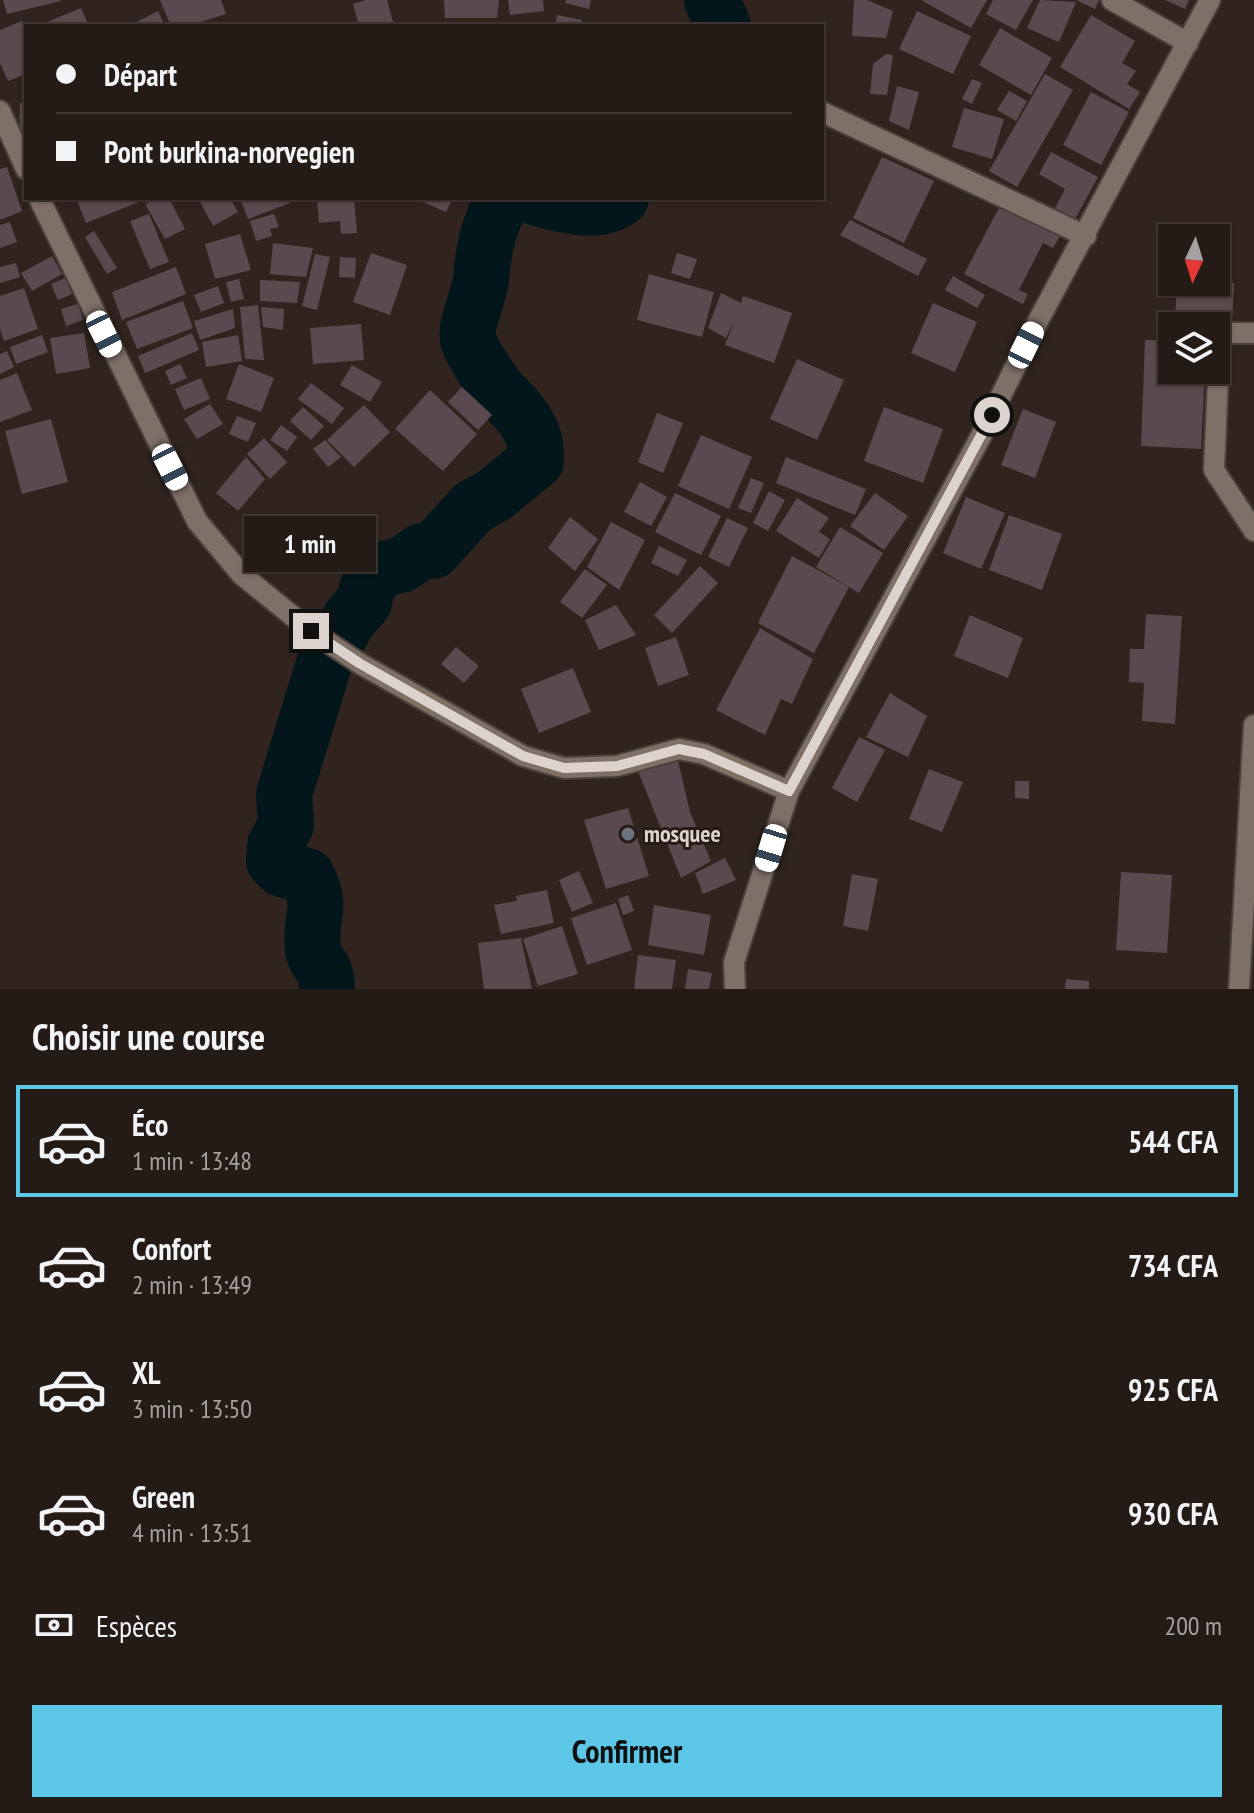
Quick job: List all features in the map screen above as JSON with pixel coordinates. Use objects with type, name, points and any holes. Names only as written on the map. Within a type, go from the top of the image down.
[{"type":"street","points":[[1112,0],[1188,43]]},
{"type":"street","points":[[735,989],[734,962],[789,791],[1210,0]]},
{"type":"street","points":[[0,111],[24,165]]},
{"type":"street","points":[[824,113],[1086,236]]},
{"type":"street","points":[[40,200],[197,521],[242,575],[311,631],[359,663],[523,756],[564,768],[617,766],[679,749],[704,754],[789,791]]},
{"type":"street","points":[[1254,333],[1220,333],[1214,470],[1254,531]]},
{"type":"street","points":[[1239,989],[1251,837],[1254,725]]},
{"type":"building","points":[[3,0],[61,0],[61,1],[7,14]]},
{"type":"building","points":[[160,0],[221,0],[226,14],[194,24],[170,24]]},
{"type":"building","points":[[366,0],[387,0],[393,24],[358,24],[353,4]]},
{"type":"building","points":[[444,0],[499,0],[497,18],[445,18]]},
{"type":"building","points":[[508,0],[543,0],[544,11],[510,15]]},
{"type":"building","points":[[566,0],[591,0],[589,9],[565,3]]},
{"type":"building","points":[[854,0],[867,0],[893,11],[886,38],[852,36]]},
{"type":"building","points":[[921,0],[987,0],[971,28]]},
{"type":"building","points":[[993,0],[1033,0],[1016,30],[986,14]]},
{"type":"building","points":[[1040,0],[1076,2],[1059,42],[1027,28]]},
{"type":"building","points":[[1076,0],[1099,0],[1095,9]]},
{"type":"building","points":[[1165,0],[1189,0],[1185,9]]},
{"type":"building","points":[[81,8],[88,24],[42,24]]},
{"type":"building","points":[[158,11],[164,24],[133,24]]},
{"type":"building","points":[[917,11],[971,36],[953,74],[899,49]]},
{"type":"building","points":[[557,15],[582,20],[581,24],[555,24]]},
{"type":"building","points":[[1091,15],[1135,41],[1122,63],[1136,71],[1127,84],[1140,92],[1129,109],[1060,67]]},
{"type":"building","points":[[22,21],[24,26],[24,75],[8,81],[0,63],[0,30]]},
{"type":"building","points":[[441,22],[477,22],[477,24]]},
{"type":"building","points":[[1000,28],[1052,58],[1031,95],[979,65]]},
{"type":"building","points":[[886,54],[893,55],[887,95],[870,94],[873,64]]},
{"type":"building","points":[[1045,74],[1073,90],[1017,187],[989,171]]},
{"type":"building","points":[[972,79],[982,83],[972,104],[962,99]]},
{"type":"building","points":[[897,86],[919,92],[909,130],[889,121]]},
{"type":"building","points":[[1009,91],[1027,101],[1016,121],[997,110]]},
{"type":"building","points":[[1091,92],[1129,112],[1101,165],[1063,145]]},
{"type":"building","points":[[20,103],[24,103],[24,142],[19,142]]},
{"type":"building","points":[[964,108],[1004,119],[992,159],[952,147]]},
{"type":"building","points":[[1051,152],[1098,177],[1074,221],[1054,210],[1065,189],[1039,174]]},
{"type":"building","points":[[882,157],[934,181],[904,243],[853,218]]},
{"type":"building","points":[[7,167],[22,211],[0,220],[0,169]]},
{"type":"building","points":[[77,200],[144,200],[86,223]]},
{"type":"building","points":[[153,200],[170,200],[185,229],[165,239],[145,204]]},
{"type":"building","points":[[199,200],[231,200],[238,212],[213,226]]},
{"type":"building","points":[[241,200],[289,200],[290,203],[248,219]]},
{"type":"building","points":[[317,200],[354,200],[357,233],[341,234],[340,221],[319,223]]},
{"type":"building","points":[[418,200],[452,200],[446,212]]},
{"type":"building","points":[[1000,206],[1060,236],[1053,248],[1043,243],[1019,290],[1028,294],[1023,304],[964,274]]},
{"type":"building","points":[[149,214],[169,262],[150,269],[130,221]]},
{"type":"building","points":[[274,214],[279,227],[270,229],[272,236],[256,241],[250,221]]},
{"type":"building","points":[[850,220],[927,259],[918,276],[840,235]]},
{"type":"building","points":[[10,222],[17,242],[0,248],[0,225]]},
{"type":"building","points":[[94,231],[117,268],[107,274],[85,237]]},
{"type":"building","points":[[240,234],[251,270],[215,279],[205,244]]},
{"type":"building","points":[[273,243],[313,248],[306,277],[270,274]]},
{"type":"building","points":[[371,253],[407,265],[390,315],[353,302]]},
{"type":"building","points":[[677,253],[697,259],[690,279],[671,273]]},
{"type":"building","points":[[315,254],[330,257],[317,310],[302,306]]},
{"type":"building","points":[[52,256],[62,274],[32,291],[21,273]]},
{"type":"building","points":[[340,257],[356,258],[355,278],[339,277]]},
{"type":"building","points":[[16,263],[20,277],[0,283],[0,267]]},
{"type":"building","points":[[176,267],[186,294],[122,320],[112,292]]},
{"type":"building","points":[[649,274],[714,292],[702,337],[637,320]]},
{"type":"building","points":[[953,276],[985,295],[977,308],[945,290]]},
{"type":"building","points":[[65,278],[72,294],[58,300],[51,284]]},
{"type":"building","points":[[239,279],[244,299],[231,302],[226,282]]},
{"type":"building","points":[[260,280],[300,282],[297,303],[260,301]]},
{"type":"building","points":[[1230,283],[1234,283],[1232,322],[1230,312],[1175,312],[1176,296],[1230,296]]},
{"type":"building","points":[[218,286],[224,303],[201,312],[194,295]]},
{"type":"building","points":[[24,288],[38,329],[4,341],[0,329],[0,296]]},
{"type":"building","points":[[721,293],[741,303],[743,296],[792,313],[774,363],[725,345],[735,319],[726,338],[708,328]]},
{"type":"building","points":[[183,301],[193,328],[137,349],[126,322]]},
{"type":"building","points":[[933,303],[977,322],[955,372],[911,353]]},
{"type":"building","points":[[78,304],[83,320],[66,326],[61,309]]},
{"type":"building","points":[[258,305],[264,360],[245,359],[240,307]]},
{"type":"building","points":[[261,307],[284,309],[283,330],[263,327]]},
{"type":"building","points":[[233,309],[235,328],[200,340],[194,321]]},
{"type":"building","points":[[361,324],[364,360],[313,364],[310,328]]},
{"type":"building","points":[[84,333],[90,368],[56,374],[50,338]]},
{"type":"building","points":[[192,333],[199,350],[145,373],[138,356]]},
{"type":"building","points":[[42,335],[48,352],[16,364],[10,347]]},
{"type":"building","points":[[238,335],[242,361],[206,367],[202,342]]},
{"type":"building","points":[[1145,340],[1158,340],[1158,384],[1204,384],[1201,449],[1141,446]]},
{"type":"building","points":[[7,351],[14,367],[0,374],[0,354]]},
{"type":"building","points":[[797,359],[844,380],[817,440],[770,419]]},
{"type":"building","points":[[180,364],[187,378],[171,385],[165,371]]},
{"type":"building","points":[[239,364],[274,378],[261,412],[226,399]]},
{"type":"building","points":[[352,365],[382,382],[370,402],[340,385]]},
{"type":"building","points":[[17,373],[32,410],[0,422],[0,380]]},
{"type":"building","points":[[201,378],[210,399],[184,410],[175,389]]},
{"type":"building","points":[[311,383],[344,408],[332,424],[298,399]]},
{"type":"building","points":[[462,387],[492,415],[478,430],[448,402]]},
{"type":"building","points":[[430,390],[477,434],[443,471],[395,429]]},
{"type":"building","points":[[210,404],[223,424],[197,439],[184,419]]},
{"type":"building","points":[[364,405],[390,432],[354,467],[327,440]]},
{"type":"building","points":[[303,407],[324,426],[311,440],[290,421]]},
{"type":"building","points":[[884,407],[943,429],[923,483],[864,461]]},
{"type":"building","points":[[1023,409],[1056,422],[1035,478],[1001,465]]},
{"type":"building","points":[[657,413],[683,423],[663,473],[638,462]]},
{"type":"building","points":[[237,416],[256,423],[248,442],[229,434]]},
{"type":"building","points":[[51,419],[68,482],[22,494],[5,431]]},
{"type":"building","points":[[281,425],[297,437],[287,451],[270,440]]},
{"type":"building","points":[[701,435],[752,457],[729,509],[678,486]]},
{"type":"building","points":[[264,438],[287,462],[270,479],[247,454]]},
{"type":"building","points":[[325,440],[341,457],[328,467],[313,449]]},
{"type":"building","points":[[246,457],[265,479],[238,511],[216,493]]},
{"type":"building","points":[[786,457],[866,489],[855,515],[776,483]]},
{"type":"building","points":[[751,478],[764,483],[751,513],[738,508]]},
{"type":"building","points":[[640,482],[667,497],[651,526],[624,512]]},
{"type":"building","points":[[769,491],[785,500],[768,531],[753,523]]},
{"type":"building","points":[[675,493],[721,516],[701,555],[655,532]]},
{"type":"building","points":[[875,493],[908,516],[884,550],[850,526]]},
{"type":"building","points":[[966,497],[1005,513],[981,569],[943,553]]},
{"type":"building","points":[[797,498],[829,518],[819,532],[830,539],[819,558],[776,531]]},
{"type":"building","points":[[1009,515],[1062,534],[1042,590],[989,570]]},
{"type":"building","points":[[570,517],[598,539],[575,571],[548,548]]},
{"type":"building","points":[[727,518],[748,528],[729,567],[708,557]]},
{"type":"building","points":[[611,522],[645,540],[619,590],[587,567]]},
{"type":"building","points":[[840,527],[883,553],[859,593],[816,567]]},
{"type":"building","points":[[659,546],[687,560],[678,576],[651,563]]},
{"type":"building","points":[[792,556],[849,587],[814,653],[758,623]]},
{"type":"building","points":[[700,566],[718,583],[672,633],[654,615]]},
{"type":"building","points":[[585,569],[607,585],[582,618],[560,602]]},
{"type":"building","points":[[616,605],[636,635],[599,650],[585,620]]},
{"type":"building","points":[[1146,614],[1182,616],[1175,724],[1142,721],[1144,683],[1129,682],[1130,649],[1144,649]]},
{"type":"building","points":[[970,615],[1023,638],[1008,678],[954,656]]},
{"type":"building","points":[[760,628],[813,659],[792,704],[781,699],[765,735],[716,710]]},
{"type":"building","points":[[676,637],[689,675],[658,686],[645,648]]},
{"type":"building","points":[[456,647],[479,666],[464,683],[441,664]]},
{"type":"building","points":[[573,668],[591,712],[539,733],[521,689]]},
{"type":"building","points":[[890,693],[927,716],[908,757],[866,737]]},
{"type":"building","points":[[859,737],[885,750],[857,802],[832,788]]},
{"type":"building","points":[[657,761],[678,761],[690,812],[711,861],[681,878],[638,771]]},
{"type":"building","points":[[929,769],[963,782],[942,832],[909,819]]},
{"type":"building","points":[[1015,781],[1029,781],[1029,799],[1015,798]]},
{"type":"building","points":[[628,808],[649,876],[606,889],[584,820]]},
{"type":"building","points":[[725,858],[736,880],[703,894],[695,873]]},
{"type":"building","points":[[579,871],[593,903],[572,912],[559,880]]},
{"type":"building","points":[[1121,872],[1172,875],[1167,953],[1116,950]]},
{"type":"building","points":[[852,874],[878,879],[868,931],[843,926]]},
{"type":"building","points":[[547,890],[554,923],[501,934],[494,905],[517,901],[516,896]]},
{"type":"building","points":[[628,895],[634,911],[623,915],[618,899]]},
{"type":"building","points":[[616,903],[632,950],[587,965],[571,918]]},
{"type":"building","points":[[654,905],[711,915],[704,955],[648,945]]},
{"type":"building","points":[[562,926],[578,974],[538,986],[523,939]]},
{"type":"building","points":[[521,938],[532,989],[484,989],[478,943]]},
{"type":"building","points":[[638,955],[676,960],[672,989],[634,989]]},
{"type":"building","points":[[688,969],[712,973],[709,989],[685,989]]},
{"type":"building","points":[[1066,979],[1089,981],[1089,989],[1065,989]]},
{"type":"waterway","points":[[712,0],[722,24]]},
{"type":"waterway","points":[[327,989],[325,974],[313,949],[315,897],[312,887],[307,876],[282,869],[274,861],[275,845],[286,825],[284,794],[325,661],[350,618],[364,602],[367,589],[378,570],[401,565],[422,551],[433,551],[473,507],[493,496],[536,461],[535,442],[528,425],[490,378],[467,335],[480,287],[488,237],[505,200]]},
{"type":"waterway","points":[[545,200],[591,208],[617,200]]},
{"type":"place","name":"mosquee","points":[[628,834]]},
{"type":"route","points":[[311,631],[359,663],[523,756],[564,768],[617,766],[679,749],[704,754],[789,791],[992,415]]}]
